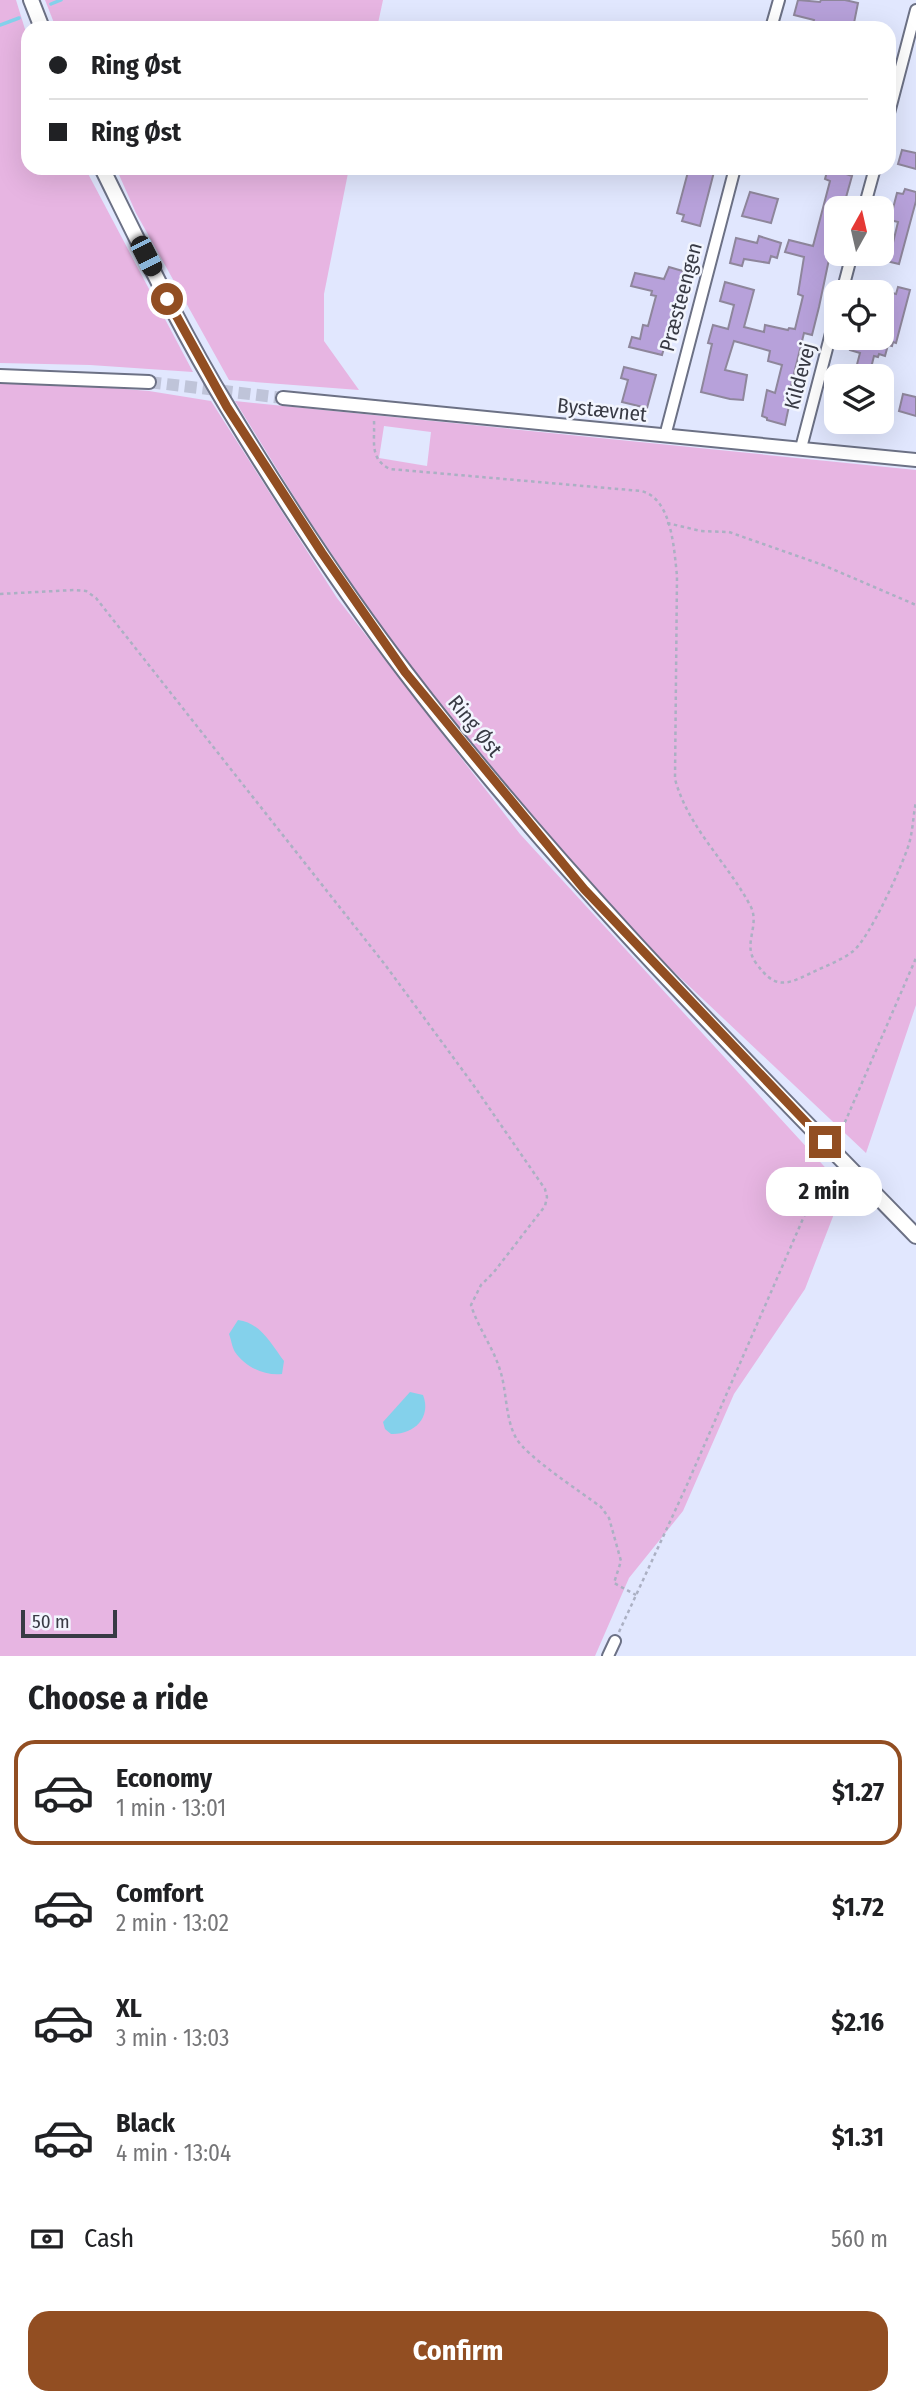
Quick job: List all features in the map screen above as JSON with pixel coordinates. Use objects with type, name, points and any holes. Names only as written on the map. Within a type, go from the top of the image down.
[{"type":"main road","points":[[31,0],[39,21]]},
{"type":"main road","name":"Ring Øst","points":[[105,175],[167,299],[227,407],[322,553],[405,672],[584,889],[916,1236]]},
{"type":"street","points":[[773,21],[779,0]]},
{"type":"street","points":[[896,86],[916,10]]},
{"type":"street","name":"Præsteengen","points":[[665,436],[733,175]]},
{"type":"street","points":[[867,196],[873,175]]},
{"type":"street","name":"Kildevej","points":[[801,448],[827,350]]},
{"type":"street","points":[[0,376],[149,382]]},
{"type":"street","name":"Bystævnet","points":[[283,398],[916,460]]},
{"type":"street","points":[[608,1656],[615,1641]]},
{"type":"path","points":[[374,407],[375,456],[379,464],[390,469],[641,491],[650,493],[663,507],[674,549],[677,576],[675,779],[679,795],[690,816],[751,908],[754,928],[749,942],[750,953],[772,981],[779,984],[791,983],[852,953],[861,944],[905,855],[913,827],[916,802]]},
{"type":"path","points":[[667,523],[701,531],[729,532],[823,565],[916,605]]},
{"type":"path","points":[[0,594],[74,590],[86,591],[96,598],[386,966],[545,1189],[545,1206],[481,1285],[471,1306],[493,1349],[501,1373],[511,1427],[517,1440],[601,1507],[609,1518],[621,1561],[614,1583],[636,1595]]},
{"type":"path","points":[[842,1129],[916,958]]},
{"type":"path","points":[[615,1641],[826,1166]]},
{"type":"shaded area","points":[[0,0],[16,0],[22,21],[21,175],[89,175],[193,372],[90,365],[0,363]]},
{"type":"shaded area","points":[[45,0],[383,0],[378,21],[53,21]]},
{"type":"shaded area","points":[[119,175],[348,175],[324,294],[324,341],[359,390],[229,380],[136,213]]},
{"type":"shaded area","points":[[24,381],[149,391],[211,401],[337,598],[520,834],[844,1188],[805,1289],[734,1394],[683,1511],[629,1578],[595,1656],[0,1656],[0,382]]},
{"type":"shaded area","points":[[235,401],[916,470],[916,1005],[866,1153],[671,969],[588,884],[530,818],[409,669],[303,511]],"holes":[[[384,426],[431,432],[427,466],[379,458]]]},
{"type":"water","points":[[238,1320],[253,1325],[270,1341],[284,1361],[282,1374],[269,1374],[256,1369],[239,1357],[229,1334]]},
{"type":"water","points":[[410,1392],[423,1395],[423,1418],[407,1432],[391,1434],[385,1429],[383,1422]]},
{"type":"building","points":[[798,0],[845,0],[858,3],[854,21],[814,21],[794,15]]},
{"type":"building","points":[[902,150],[916,153],[916,169],[898,164]]},
{"type":"building","points":[[687,175],[713,175],[700,226],[682,221],[684,215],[677,213]]},
{"type":"building","points":[[826,175],[852,176],[846,196],[826,196],[830,181],[825,179]]},
{"type":"building","points":[[905,189],[916,192],[916,201],[899,264],[894,263],[894,239],[898,222],[894,221],[894,205],[897,193],[903,194]]},
{"type":"building","points":[[750,192],[778,199],[771,223],[742,216]]},
{"type":"building","points":[[824,204],[824,266],[828,266],[812,335],[804,333],[785,425],[762,416],[767,390],[775,393],[782,365],[768,361],[770,351],[734,341],[725,370],[747,375],[743,400],[701,392],[712,344],[708,343],[713,325],[728,329],[734,305],[720,301],[725,282],[754,290],[744,327],[764,332],[765,325],[795,329],[803,296],[798,294],[804,257],[785,252],[789,240],[813,246]]},
{"type":"building","points":[[759,236],[781,243],[777,258],[771,256],[769,263],[744,259],[742,266],[730,263],[736,238],[757,243]]},
{"type":"building","points":[[669,267],[686,272],[662,355],[629,347],[632,337],[640,339],[643,325],[648,326],[656,296],[651,295],[652,291],[631,286],[635,273],[664,279]]},
{"type":"building","points":[[898,287],[910,290],[896,343],[894,293]]},
{"type":"building","points":[[850,350],[887,350],[885,356],[874,356],[872,364],[857,364],[860,353]]},
{"type":"building","points":[[624,367],[656,375],[647,408],[622,402],[628,380],[621,378]]},
{"type":"building","points":[[903,394],[916,397],[916,416],[899,411]]},
{"type":"waterway","points":[[51,4],[61,0]]},
{"type":"waterway","points":[[0,25],[19,18]]},
{"type":"tunnel","points":[[149,382],[283,398]]},
{"type":"route","points":[[167,299],[227,407],[322,553],[405,672],[584,889],[825,1142]]}]
